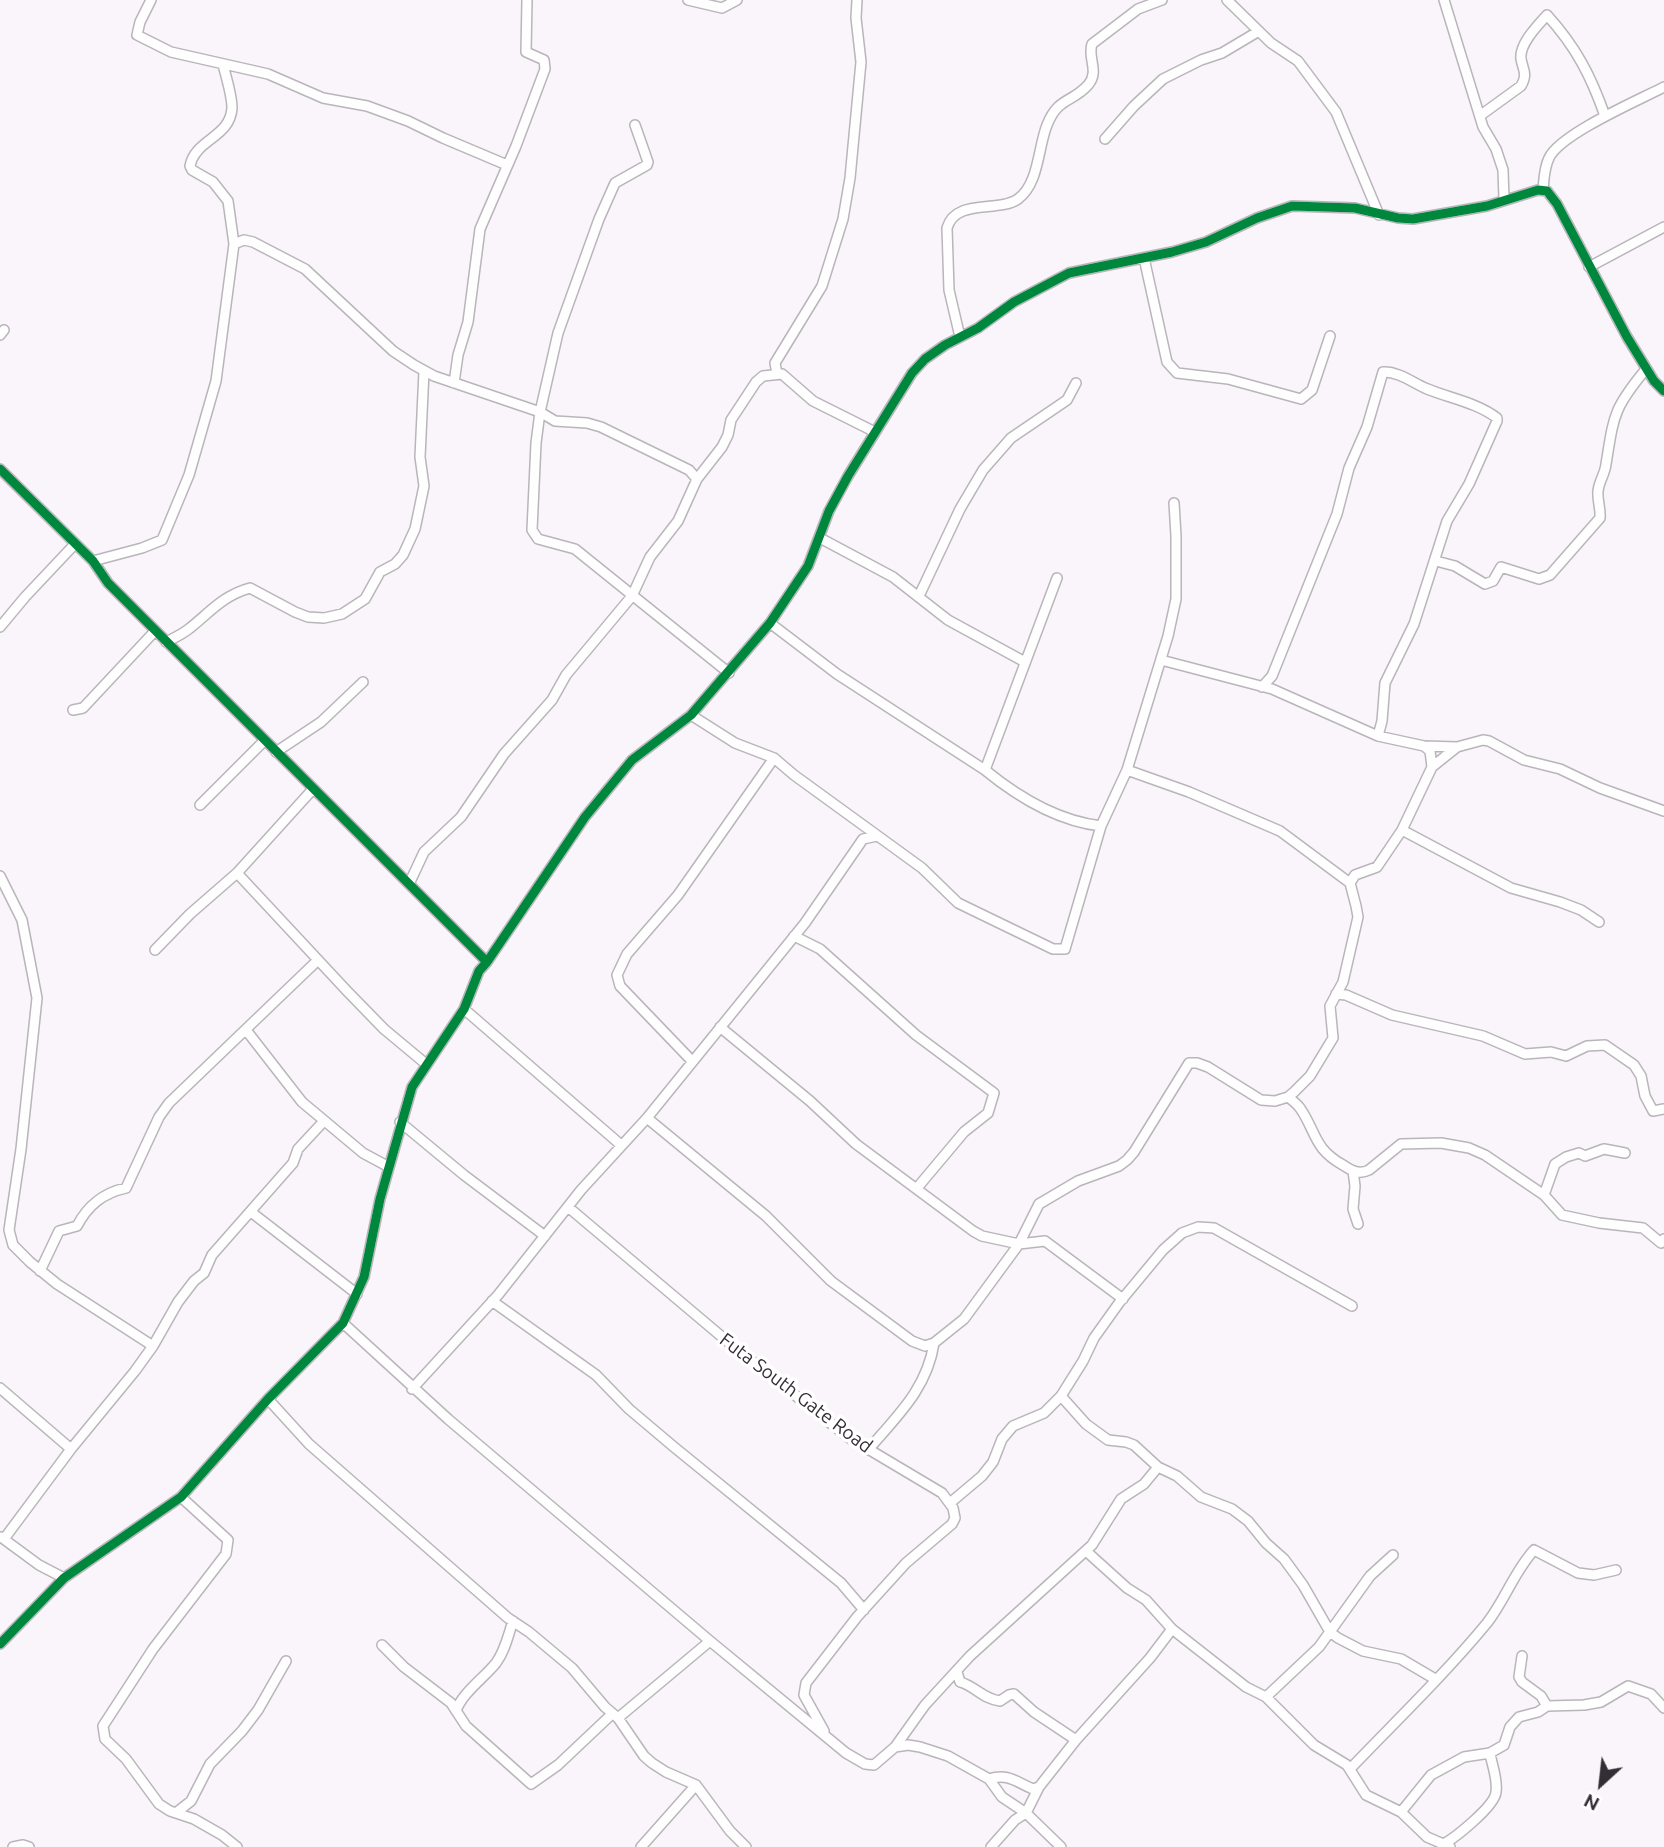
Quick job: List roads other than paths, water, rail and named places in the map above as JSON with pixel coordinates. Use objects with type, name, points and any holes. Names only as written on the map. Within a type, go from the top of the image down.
[{"type":"street","points":[[152,0],[137,35],[171,52],[287,81],[323,98],[367,106],[507,165]]},
{"type":"street","points":[[454,383],[458,355],[468,322],[480,229],[542,80],[546,64],[544,60],[526,52],[527,0]]},
{"type":"street","points":[[688,0],[722,8],[737,0]]},
{"type":"street","points":[[857,0],[860,71],[850,178],[843,219],[822,286],[775,363],[777,374],[782,374],[813,401],[875,432]]},
{"type":"street","points":[[960,337],[949,290],[947,267],[950,220],[960,212],[972,208],[1006,204],[1027,190],[1046,126],[1053,112],[1058,104],[1088,86],[1093,75],[1090,50],[1092,44],[1138,9],[1162,0]]},
{"type":"street","points":[[1227,0],[1271,43],[1298,61],[1328,100],[1336,112],[1379,215]]},
{"type":"street","points":[[1444,0],[1483,127],[1496,149],[1503,170],[1504,199]]},
{"type":"street","points":[[1480,116],[1521,86],[1526,72],[1521,58],[1523,46],[1547,15],[1591,76],[1605,116]]},
{"type":"street","points":[[1105,139],[1134,106],[1164,79],[1222,53],[1259,31]]},
{"type":"street","points":[[93,561],[157,544],[166,534],[189,475],[216,382],[233,244],[228,201],[213,182],[192,170],[190,166],[196,151],[209,139],[220,134],[229,121],[232,105],[223,64]]},
{"type":"street","points":[[1543,190],[1549,157],[1558,145],[1605,116],[1664,87]]},
{"type":"street","points":[[635,125],[647,165],[615,183],[599,219],[558,333],[540,412],[532,530],[538,539],[575,549],[729,673]]},
{"type":"street","points":[[0,1644],[64,1577],[181,1497],[268,1399],[343,1323],[369,1259],[400,1122],[412,1087],[464,1009],[480,971],[585,817],[632,760],[691,715],[771,622],[808,566],[829,511],[875,432],[912,373],[925,359],[978,328],[1014,302],[1069,273],[1206,242],[1257,218],[1292,206],[1355,208],[1379,215],[1413,219],[1487,206],[1543,190],[1549,193],[1557,204],[1646,369],[1664,391]]},
{"type":"street","points":[[1589,267],[1664,227]]},
{"type":"street","points":[[233,244],[244,240],[253,242],[305,270],[393,351],[424,371],[540,412],[555,421],[587,423],[601,427],[690,470],[697,479]]},
{"type":"street","points":[[1144,258],[1167,362],[1177,373],[1228,379],[1301,399],[1312,390],[1330,336]]},
{"type":"street","points":[[1436,561],[1455,566],[1485,584],[1493,581],[1501,567],[1539,579],[1550,575],[1600,518],[1598,494],[1606,467],[1611,427],[1624,396],[1646,369]]},
{"type":"street","points":[[166,642],[189,629],[215,605],[250,588],[295,612],[315,618],[342,614],[365,599],[380,572],[395,564],[403,555],[415,529],[424,486],[420,446],[424,371]]},
{"type":"street","points":[[1262,687],[1272,676],[1287,642],[1337,513],[1349,468],[1367,427],[1384,372],[1392,372],[1497,418],[1469,484],[1447,521],[1414,624],[1385,683],[1378,736]]},
{"type":"street","points":[[409,884],[424,852],[461,817],[503,754],[552,700],[561,681],[632,596],[650,556],[678,521],[697,479],[722,447],[731,420],[756,382],[763,376],[782,374]]},
{"type":"street","points":[[919,596],[960,509],[983,470],[1011,439],[1066,400],[1076,383]]},
{"type":"street","points":[[0,469],[93,561],[108,583],[155,631],[486,962]]},
{"type":"street","points":[[691,715],[735,743],[774,758],[922,868],[958,903],[1060,950],[1065,949],[1101,826],[1127,770],[1161,660],[1175,599],[1177,536],[1174,503]]},
{"type":"street","points":[[820,538],[893,577],[947,620],[1025,662]]},
{"type":"street","points":[[0,627],[74,545]]},
{"type":"street","points":[[985,770],[1042,624],[1057,578]]},
{"type":"street","points":[[771,622],[837,674],[985,770],[1007,788],[1049,811],[1086,825],[1101,826]]},
{"type":"street","points":[[73,710],[83,708],[155,631]]},
{"type":"street","points":[[1161,660],[1272,689],[1378,736],[1424,746],[1457,747],[1489,741],[1524,760],[1560,769],[1601,788],[1664,811]]},
{"type":"street","points":[[276,752],[321,722],[363,682]]},
{"type":"street","points":[[200,805],[264,741]]},
{"type":"street","points":[[1424,746],[1430,751],[1432,766]]},
{"type":"street","points":[[1350,883],[1355,875],[1377,867],[1402,830],[1432,766],[1457,747]]},
{"type":"street","points":[[692,1061],[620,986],[617,975],[627,954],[678,895],[774,758]]},
{"type":"street","points":[[647,1118],[766,1216],[831,1281],[912,1341],[925,1346],[934,1343],[964,1319],[1020,1244],[1037,1207],[1044,1199],[1078,1181],[1119,1166],[1134,1152],[1189,1063],[1208,1067],[1261,1100],[1275,1101],[1288,1097],[1310,1076],[1333,1038],[1330,1006],[1343,982],[1358,917],[1350,883],[1280,831],[1189,792],[1127,770]]},
{"type":"street","points":[[155,950],[190,914],[237,873],[313,789]]},
{"type":"street","points":[[412,1389],[492,1301],[568,1207],[647,1118],[794,936],[845,868],[863,839],[859,822]]},
{"type":"street","points":[[1402,830],[1511,888],[1581,910],[1599,922]]},
{"type":"street","points":[[863,839],[878,836]]},
{"type":"street","points":[[237,873],[384,1029],[426,1064]]},
{"type":"street","points":[[0,876],[22,920],[37,998],[21,1149],[9,1230],[13,1245],[57,1284],[153,1346]]},
{"type":"street","points":[[794,936],[820,950],[916,1035],[994,1093],[988,1113],[964,1132],[917,1188]]},
{"type":"street","points":[[40,1271],[59,1231],[77,1226],[90,1205],[108,1193],[126,1188],[159,1117],[169,1103],[318,960]]},
{"type":"street","points":[[1336,994],[1346,995],[1411,1021],[1483,1036],[1525,1054],[1550,1052],[1566,1056],[1587,1046],[1605,1045],[1634,1065],[1653,1111],[1664,1109]]},
{"type":"street","points":[[464,1009],[621,1145]]},
{"type":"street","points":[[720,1027],[810,1101],[856,1144],[982,1236],[1020,1244],[1045,1241],[1123,1299]]},
{"type":"street","points":[[246,1030],[271,1059],[291,1090],[363,1153],[389,1167]]},
{"type":"street","points":[[1288,1097],[1299,1107],[1318,1144],[1329,1157],[1353,1171],[1364,1173],[1401,1144],[1449,1144],[1485,1155],[1544,1195],[1562,1215],[1643,1228],[1661,1242],[1664,1240]]},
{"type":"street","points":[[64,1577],[39,1565],[2,1538],[153,1346],[178,1302],[194,1281],[204,1273],[209,1258],[293,1163],[298,1149],[324,1121]]},
{"type":"street","points":[[400,1122],[464,1175],[545,1236]]},
{"type":"street","points":[[1544,1195],[1555,1164],[1566,1157],[1580,1153],[1585,1156],[1604,1149],[1625,1153]]},
{"type":"street","points":[[1353,1171],[1353,1209],[1358,1224]]},
{"type":"street","name":"Futa South Gate Road","points":[[568,1207],[734,1347],[848,1437],[942,1493],[950,1503]]},
{"type":"street","points":[[251,1212],[357,1294]]},
{"type":"street","points":[[828,1738],[804,1695],[806,1683],[864,1610],[906,1563],[952,1524],[955,1518],[950,1503],[982,1476],[993,1462],[1002,1439],[1013,1426],[1044,1413],[1062,1396],[1094,1338],[1174,1238],[1206,1226],[1223,1232],[1352,1306]]},
{"type":"street","points":[[492,1301],[596,1375],[629,1409],[665,1440],[841,1583],[864,1610]]},
{"type":"street","points":[[343,1323],[412,1389],[710,1641],[828,1738],[855,1758],[874,1765],[895,1747],[925,1705],[970,1656],[1086,1551],[1099,1537],[1121,1499],[1144,1484],[1158,1467]]},
{"type":"street","points":[[869,1450],[914,1395],[931,1364],[934,1343]]},
{"type":"street","points":[[0,1388],[71,1449]]},
{"type":"street","points":[[1062,1396],[1086,1424],[1108,1440],[1134,1446],[1158,1467],[1171,1472],[1201,1497],[1232,1509],[1248,1521],[1297,1576],[1330,1632],[1363,1651],[1401,1659],[1435,1679]]},
{"type":"street","points":[[268,1399],[309,1444],[513,1621],[572,1668],[615,1716],[644,1756],[666,1772],[696,1785],[730,1831],[746,1847]]},
{"type":"street","points":[[181,1497],[228,1540],[226,1554],[153,1649],[103,1726],[105,1739],[126,1759],[159,1804],[170,1811],[194,1819],[237,1847]]},
{"type":"street","points":[[1350,1769],[1489,1620],[1516,1574],[1534,1550],[1578,1573],[1594,1575],[1616,1570]]},
{"type":"street","points":[[1086,1551],[1127,1588],[1146,1600],[1172,1629],[1246,1687],[1266,1697],[1314,1745],[1350,1769],[1366,1796],[1401,1812],[1427,1837],[1446,1846],[1495,1798],[1496,1787],[1490,1753]]},
{"type":"street","points":[[1266,1697],[1319,1647],[1370,1576],[1393,1555]]},
{"type":"street","points":[[456,1711],[498,1661],[513,1621]]},
{"type":"street","points":[[991,1847],[1015,1820],[1026,1812],[1039,1787],[1076,1740],[1150,1658],[1172,1629]]},
{"type":"street","points":[[382,1645],[404,1667],[451,1703],[466,1726],[531,1784],[710,1641]]},
{"type":"street","points":[[1522,1656],[1519,1677],[1521,1682],[1541,1696],[1547,1706]]},
{"type":"street","points":[[177,1812],[191,1801],[210,1764],[258,1710],[286,1661]]},
{"type":"street","points":[[957,1672],[960,1682],[987,1699],[1000,1701],[1014,1694],[1034,1712],[1076,1740]]},
{"type":"street","points":[[1401,1812],[1431,1774],[1464,1757],[1490,1753],[1507,1742],[1514,1721],[1547,1706],[1601,1702],[1628,1686],[1651,1694],[1664,1707]]},
{"type":"street","points":[[895,1747],[920,1747],[948,1756],[989,1779],[1002,1797],[1026,1812],[1061,1847]]},
{"type":"street","points":[[989,1779],[1006,1776],[1033,1789],[1039,1787]]},
{"type":"street","points":[[641,1847],[696,1785]]},
{"type":"street","points":[[191,1801],[194,1819]]},
{"type":"street","points":[[13,1847],[29,1847]]}]
